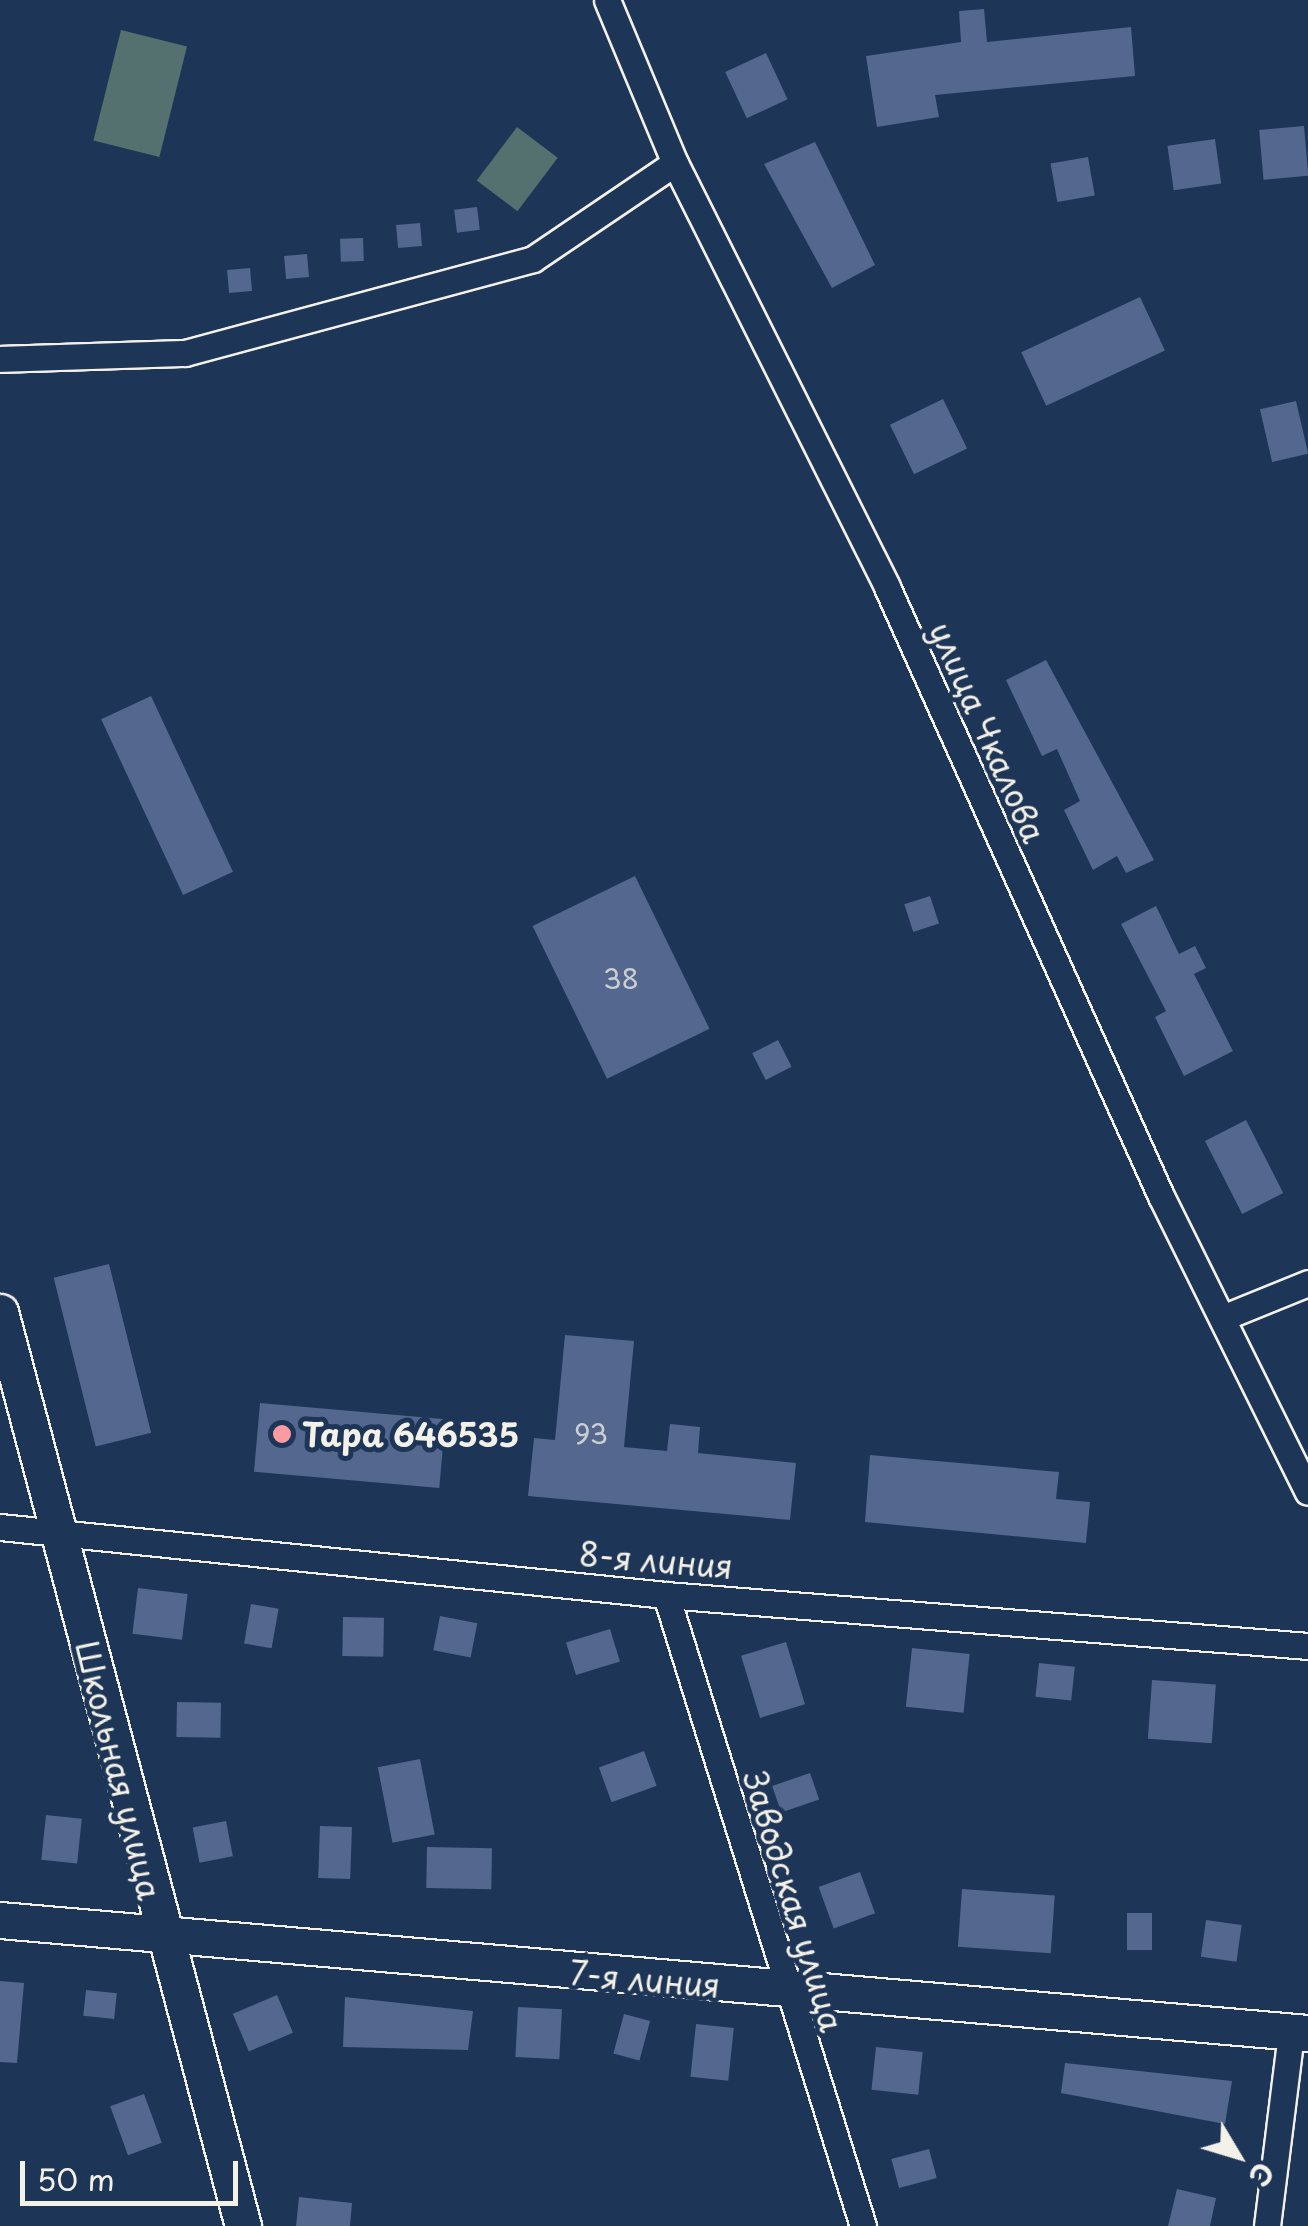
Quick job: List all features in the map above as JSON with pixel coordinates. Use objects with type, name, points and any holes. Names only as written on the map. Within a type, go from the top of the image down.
[{"type":"main road","name":"Школьная улица","points":[[0,1312],[161,1936],[242,2226]]},
{"type":"main road","name":"7-я линия","points":[[0,1920],[788,1992],[1300,2033]]},
{"type":"street","name":"улица Чкалова","points":[[607,0],[675,163],[887,587],[1222,1318],[1308,1492]]},
{"type":"street","points":[[0,359],[185,353],[534,259],[675,163]]},
{"type":"street","points":[[1222,1318],[1308,1283]]},
{"type":"street","name":"8-я линия","points":[[0,1527],[666,1594],[1308,1646]]},
{"type":"street","name":"Заводская улица","points":[[666,1594],[863,2226]]},
{"type":"street","name":"7-я линия","points":[[1267,2226],[1300,2033]]},
{"type":"green space","points":[[121,30],[187,46],[159,157],[93,141]]},
{"type":"green space","points":[[517,127],[558,158],[517,211],[477,181]]},
{"type":"building","points":[[984,9],[987,42],[1131,27],[1135,76],[935,95],[939,117],[877,127],[866,56],[961,42],[959,11]]},
{"type":"building","points":[[766,53],[788,99],[747,118],[725,72]]},
{"type":"building","points":[[1304,126],[1308,176],[1264,180],[1259,130]]},
{"type":"building","points":[[1215,139],[1221,184],[1174,190],[1167,146]]},
{"type":"building","points":[[815,142],[875,265],[832,288],[764,164]]},
{"type":"building","points":[[1088,157],[1095,195],[1057,202],[1051,164]]},
{"type":"building","points":[[477,207],[480,230],[457,233],[454,210]]},
{"type":"building","points":[[420,223],[422,246],[398,248],[396,225]]},
{"type":"building","points":[[363,238],[364,261],[341,262],[340,239]]},
{"type":"building","points":[[307,254],[309,277],[286,279],[284,256]]},
{"type":"building","points":[[250,268],[252,291],[229,293],[227,270]]},
{"type":"building","points":[[1140,297],[1165,350],[1046,406],[1021,352]]},
{"type":"building","points":[[943,399],[967,448],[914,474],[890,425]]},
{"type":"building","points":[[1296,401],[1308,454],[1272,462],[1260,409]]},
{"type":"building","points":[[1046,660],[1154,860],[1126,873],[1117,856],[1093,870],[1064,810],[1080,801],[1057,749],[1042,756],[1006,680]]},
{"type":"building","points":[[151,696],[233,872],[183,895],[101,719]]},
{"type":"building","points":[[635,876],[710,1029],[607,1079],[533,926]]},
{"type":"building","points":[[930,896],[939,924],[913,932],[904,904]]},
{"type":"building","points":[[1156,906],[1179,954],[1195,946],[1206,968],[1194,974],[1233,1051],[1184,1076],[1155,1017],[1166,1011],[1121,924]]},
{"type":"building","points":[[778,1040],[792,1067],[766,1080],[752,1053]]},
{"type":"building","points":[[1246,1120],[1283,1193],[1242,1214],[1205,1141]]},
{"type":"building","points":[[109,1264],[151,1433],[96,1447],[54,1278]]},
{"type":"building","points":[[565,1335],[634,1341],[624,1447],[667,1451],[670,1424],[700,1427],[698,1453],[796,1463],[790,1520],[528,1496],[534,1438],[555,1440]]},
{"type":"building","points":[[260,1403],[445,1419],[439,1488],[254,1472]]},
{"type":"building","points":[[870,1455],[1059,1472],[1056,1499],[1090,1502],[1086,1543],[865,1522]]},
{"type":"building","points":[[138,1588],[188,1594],[182,1640],[132,1634]]},
{"type":"building","points":[[251,1604],[279,1609],[272,1648],[244,1643]]},
{"type":"building","points":[[440,1616],[477,1623],[471,1658],[433,1650]]},
{"type":"building","points":[[343,1617],[384,1618],[383,1657],[342,1656]]},
{"type":"building","points":[[610,1629],[620,1662],[576,1675],[566,1642]]},
{"type":"building","points":[[786,1642],[805,1704],[760,1718],[741,1656]]},
{"type":"building","points":[[912,1648],[970,1654],[964,1713],[906,1707]]},
{"type":"building","points":[[1039,1663],[1075,1667],[1071,1701],[1035,1697]]},
{"type":"building","points":[[1152,1680],[1216,1684],[1212,1743],[1148,1739]]},
{"type":"building","points":[[177,1702],[221,1703],[220,1738],[176,1737]]},
{"type":"building","points":[[644,1751],[657,1786],[612,1802],[599,1767]]},
{"type":"building","points":[[420,1759],[435,1835],[392,1843],[378,1767]]},
{"type":"building","points":[[810,1773],[819,1799],[781,1812],[772,1786]]},
{"type":"building","points":[[46,1815],[82,1819],[77,1864],[41,1860]]},
{"type":"building","points":[[226,1821],[233,1856],[199,1863],[193,1827]]},
{"type":"building","points":[[320,1826],[352,1827],[350,1879],[318,1878]]},
{"type":"building","points":[[427,1847],[492,1848],[491,1889],[426,1888]]},
{"type":"building","points":[[860,1872],[875,1913],[834,1928],[819,1887]]},
{"type":"building","points":[[962,1889],[1055,1895],[1051,1953],[958,1947]]},
{"type":"building","points":[[1127,1913],[1152,1913],[1152,1950],[1127,1950]]},
{"type":"building","points":[[1206,1920],[1242,1925],[1237,1962],[1201,1957]]},
{"type":"building","points":[[0,1981],[24,1983],[17,2063],[0,2062]]},
{"type":"building","points":[[86,1990],[117,1993],[114,2019],[83,2016]]},
{"type":"building","points":[[277,1995],[293,2033],[249,2051],[233,2014]]},
{"type":"building","points":[[345,1997],[473,2011],[468,2050],[343,2047]]},
{"type":"building","points":[[518,2007],[562,2009],[559,2059],[515,2057]]},
{"type":"building","points":[[624,2014],[650,2021],[639,2061],[613,2054]]},
{"type":"building","points":[[696,2024],[734,2028],[728,2081],[690,2077]]},
{"type":"building","points":[[876,2047],[923,2052],[918,2095],[872,2090]]},
{"type":"building","points":[[1065,2063],[1232,2081],[1225,2124],[1061,2093]]},
{"type":"building","points":[[144,2094],[162,2143],[128,2155],[110,2106]]},
{"type":"building","points":[[929,2149],[937,2178],[899,2188],[891,2159]]},
{"type":"building","points":[[1177,2189],[1216,2198],[1210,2226],[1168,2226]]},
{"type":"building","points":[[299,2197],[352,2203],[350,2226],[296,2226]]},
{"type":"place","name":"Тара 646535","points":[[282,1434]]}]
